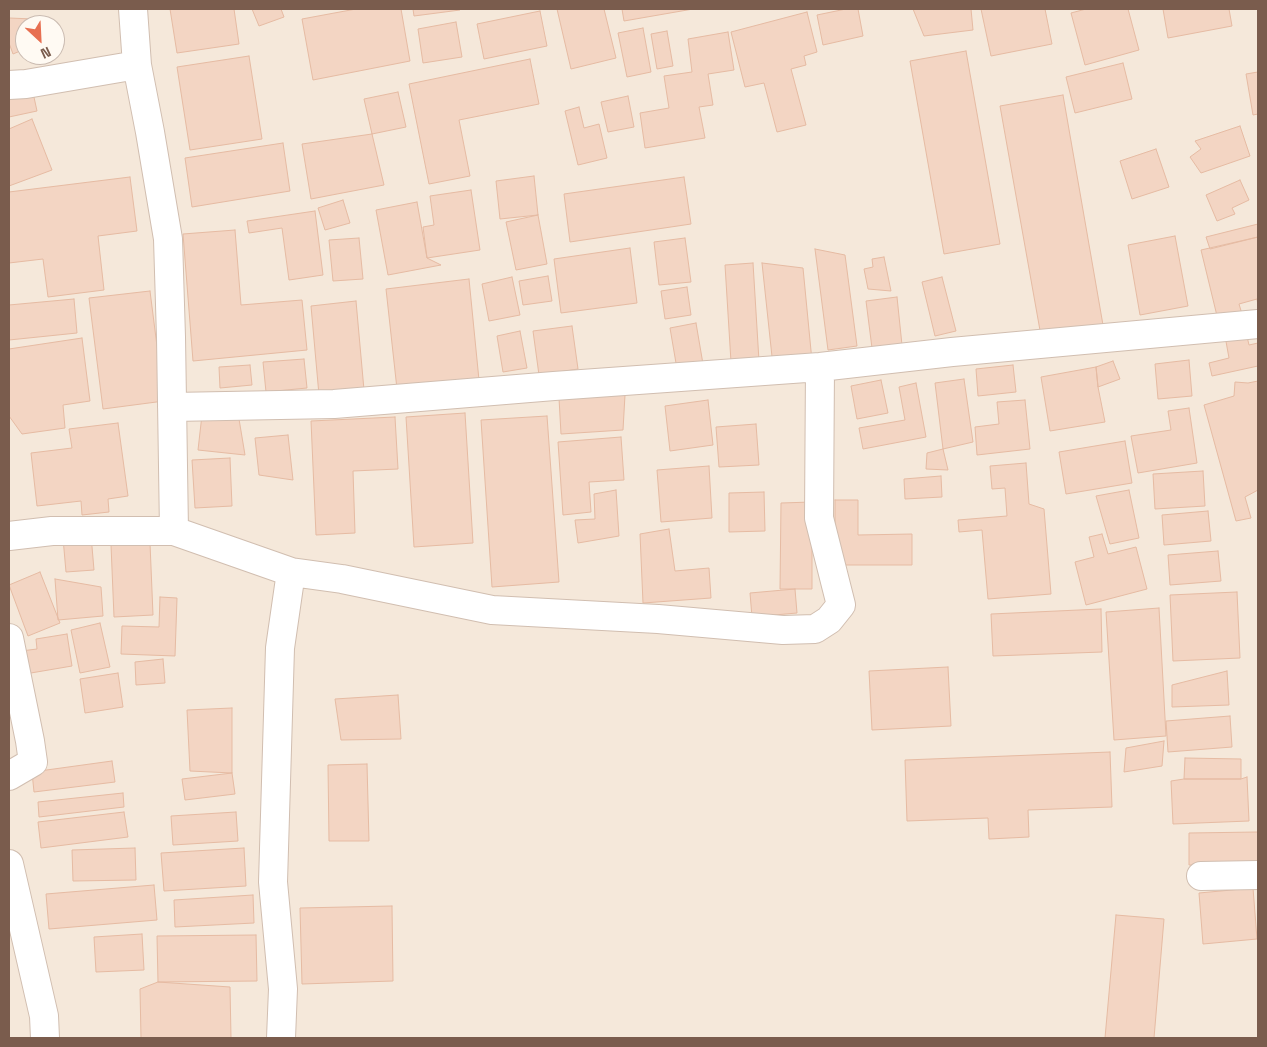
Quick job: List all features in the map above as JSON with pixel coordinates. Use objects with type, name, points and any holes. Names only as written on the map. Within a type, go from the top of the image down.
[{"type":"street","points":[[133,9],[137,65],[168,239],[174,531]]},
{"type":"street","points":[[9,85],[26,84],[137,65]]},
{"type":"street","points":[[172,408],[334,404],[820,367],[952,352],[1258,324]]},
{"type":"street","points":[[9,536],[52,531],[174,531],[291,572],[342,579],[492,610],[658,619],[783,630],[814,629],[830,620],[841,605],[819,518],[820,367]]},
{"type":"street","points":[[281,1038],[283,989],[273,882],[280,648],[291,572]]},
{"type":"street","points":[[9,638],[33,762],[9,776]]},
{"type":"street","points":[[9,864],[44,1016],[45,1038]]},
{"type":"street","points":[[1201,876],[1258,875]]},
{"type":"shaded area","points":[[9,9],[1258,9],[1258,1038],[9,1038]]},
{"type":"building","points":[[170,9],[234,9],[239,44],[177,53]]},
{"type":"building","points":[[252,9],[281,9],[284,17],[259,26]]},
{"type":"building","points":[[356,9],[401,9],[410,61],[313,80],[302,19]]},
{"type":"building","points":[[413,9],[460,9],[460,10],[414,16]]},
{"type":"building","points":[[557,9],[604,9],[616,58],[571,69]]},
{"type":"building","points":[[622,9],[693,9],[624,21]]},
{"type":"building","points":[[846,9],[858,9],[863,36],[823,45],[817,15]]},
{"type":"building","points":[[913,9],[971,9],[973,30],[924,36]]},
{"type":"building","points":[[981,9],[1045,9],[1052,44],[991,56]]},
{"type":"building","points":[[1086,9],[1128,9],[1139,50],[1085,65],[1071,13]]},
{"type":"building","points":[[1163,9],[1229,9],[1232,26],[1168,38]]},
{"type":"building","points":[[540,11],[547,46],[484,59],[477,24]]},
{"type":"building","points":[[807,12],[817,52],[804,56],[806,65],[791,69],[806,125],[777,132],[764,83],[745,87],[731,32]]},
{"type":"building","points":[[9,18],[15,18],[15,53],[13,54],[9,43]]},
{"type":"building","points":[[456,22],[462,57],[423,63],[418,29]]},
{"type":"building","points":[[643,28],[651,72],[627,77],[618,33]]},
{"type":"building","points":[[667,31],[673,66],[657,69],[651,34]]},
{"type":"building","points":[[728,32],[734,70],[708,74],[713,105],[699,107],[705,138],[645,148],[640,113],[669,108],[664,76],[692,72],[688,39]]},
{"type":"building","points":[[966,51],[1000,244],[944,254],[910,61]]},
{"type":"building","points":[[249,56],[262,139],[190,150],[177,67]]},
{"type":"building","points":[[530,59],[539,104],[459,120],[470,176],[429,184],[409,84]]},
{"type":"building","points":[[1123,63],[1132,99],[1075,113],[1066,77]]},
{"type":"building","points":[[1258,72],[1258,114],[1253,115],[1246,74]]},
{"type":"building","points":[[32,88],[37,111],[9,117],[9,93]]},
{"type":"building","points":[[398,92],[406,127],[372,134],[364,99]]},
{"type":"building","points":[[1063,95],[1103,325],[1041,336],[1000,106]]},
{"type":"building","points":[[628,96],[634,127],[608,132],[601,102]]},
{"type":"building","points":[[579,107],[584,128],[599,124],[607,158],[578,165],[565,111]]},
{"type":"building","points":[[32,119],[52,170],[9,186],[9,129]]},
{"type":"building","points":[[1240,126],[1250,156],[1201,173],[1190,157],[1201,149],[1195,141]]},
{"type":"building","points":[[372,134],[384,185],[311,199],[302,144]]},
{"type":"building","points":[[283,143],[290,191],[192,207],[185,158]]},
{"type":"building","points":[[1156,149],[1169,187],[1132,199],[1120,161]]},
{"type":"building","points":[[534,176],[538,215],[500,219],[496,181]]},
{"type":"building","points":[[130,177],[137,231],[98,236],[104,290],[48,297],[43,259],[9,263],[9,192]]},
{"type":"building","points":[[684,177],[691,224],[570,242],[564,194]]},
{"type":"building","points":[[1240,180],[1249,200],[1232,208],[1235,214],[1217,221],[1206,195]]},
{"type":"building","points":[[471,190],[480,250],[427,258],[423,227],[434,225],[430,196]]},
{"type":"building","points":[[343,200],[350,223],[325,230],[318,208]]},
{"type":"building","points":[[417,202],[427,258],[441,265],[388,275],[376,210]]},
{"type":"building","points":[[315,211],[323,275],[289,280],[282,228],[249,233],[247,221]]},
{"type":"building","points":[[538,215],[547,264],[516,270],[506,222]]},
{"type":"building","points":[[1258,224],[1258,237],[1210,249],[1206,237]]},
{"type":"building","points":[[235,230],[241,305],[302,300],[307,350],[193,361],[183,234]]},
{"type":"building","points":[[1175,236],[1188,306],[1140,315],[1128,245]]},
{"type":"building","points":[[1258,237],[1258,305],[1257,299],[1239,304],[1242,314],[1218,320],[1201,250]]},
{"type":"building","points":[[359,238],[363,279],[333,281],[329,240]]},
{"type":"building","points":[[685,238],[691,282],[659,285],[654,242]]},
{"type":"building","points":[[630,248],[637,303],[561,313],[554,259]]},
{"type":"building","points":[[815,249],[845,255],[857,346],[828,350]]},
{"type":"building","points":[[884,257],[891,291],[868,289],[864,269],[873,267],[872,259]]},
{"type":"building","points":[[753,263],[759,361],[731,362],[725,265]]},
{"type":"building","points":[[762,263],[803,268],[812,361],[773,366]]},
{"type":"building","points":[[548,276],[552,301],[523,305],[519,281]]},
{"type":"building","points":[[512,277],[520,315],[489,321],[482,284]]},
{"type":"building","points":[[942,277],[956,331],[935,336],[922,282]]},
{"type":"building","points":[[469,279],[479,380],[397,389],[386,289]]},
{"type":"building","points":[[687,287],[691,315],[665,319],[661,291]]},
{"type":"building","points":[[150,291],[164,401],[103,409],[89,298]]},
{"type":"building","points":[[897,297],[902,345],[872,348],[866,301]]},
{"type":"building","points":[[74,299],[77,333],[9,340],[9,305]]},
{"type":"building","points":[[356,301],[364,390],[319,395],[311,306]]},
{"type":"building","points":[[696,323],[703,364],[677,369],[670,328]]},
{"type":"building","points":[[572,326],[578,369],[539,375],[533,331]]},
{"type":"building","points":[[520,331],[527,368],[503,372],[497,336]]},
{"type":"building","points":[[1246,332],[1249,345],[1258,343],[1258,366],[1212,376],[1209,363],[1229,358],[1225,336]]},
{"type":"building","points":[[82,338],[90,401],[63,405],[65,428],[22,434],[9,416],[9,349]]},
{"type":"building","points":[[304,359],[307,388],[266,392],[263,362]]},
{"type":"building","points":[[1189,360],[1192,396],[1158,399],[1155,364]]},
{"type":"building","points":[[1113,361],[1120,379],[1098,387],[1096,367]]},
{"type":"building","points":[[250,365],[252,385],[220,388],[219,367]]},
{"type":"building","points":[[1013,365],[1016,392],[978,396],[976,369]]},
{"type":"building","points":[[1096,367],[1105,422],[1050,431],[1041,377]]},
{"type":"building","points":[[964,379],[973,442],[943,449],[935,383]]},
{"type":"building","points":[[881,380],[888,413],[857,419],[851,386]]},
{"type":"building","points":[[1258,381],[1258,490],[1245,497],[1251,518],[1236,521],[1204,405],[1234,396],[1235,382],[1248,383]]},
{"type":"building","points":[[916,383],[926,437],[863,449],[859,428],[905,420],[899,387]]},
{"type":"building","points":[[625,395],[623,430],[561,434],[559,398]]},
{"type":"building","points":[[708,400],[713,445],[670,451],[665,406]]},
{"type":"building","points":[[1025,400],[1030,449],[977,455],[975,427],[999,424],[997,402]]},
{"type":"building","points":[[1189,408],[1197,463],[1138,473],[1131,436],[1171,430],[1168,411]]},
{"type":"building","points":[[465,413],[473,543],[414,547],[406,417]]},
{"type":"building","points":[[202,415],[239,419],[245,455],[198,450]]},
{"type":"building","points":[[547,416],[559,582],[492,587],[481,420]]},
{"type":"building","points":[[395,417],[398,469],[353,471],[355,533],[316,535],[311,421]]},
{"type":"building","points":[[118,423],[128,496],[108,499],[109,512],[82,515],[81,501],[37,506],[31,453],[72,448],[69,429]]},
{"type":"building","points":[[756,424],[759,465],[719,467],[716,427]]},
{"type":"building","points":[[288,435],[293,480],[259,475],[255,438]]},
{"type":"building","points":[[621,437],[624,480],[589,482],[591,512],[563,515],[558,442]]},
{"type":"building","points":[[1125,441],[1132,483],[1066,494],[1059,452]]},
{"type":"building","points":[[943,449],[948,470],[926,469],[927,453]]},
{"type":"building","points":[[230,458],[232,506],[195,508],[192,460]]},
{"type":"building","points":[[1026,463],[1029,504],[1044,509],[1051,594],[988,599],[982,530],[959,532],[958,520],[1007,516],[1005,488],[992,489],[990,466]]},
{"type":"building","points":[[709,466],[712,518],[661,522],[657,470]]},
{"type":"building","points":[[1203,471],[1205,506],[1155,509],[1153,474]]},
{"type":"building","points":[[941,476],[942,497],[905,499],[904,479]]},
{"type":"building","points":[[616,490],[619,536],[578,543],[575,520],[595,519],[594,494]]},
{"type":"building","points":[[1129,490],[1139,538],[1110,544],[1096,496]]},
{"type":"building","points":[[764,492],[765,531],[729,532],[729,493]]},
{"type":"building","points":[[835,500],[858,500],[858,535],[912,534],[912,565],[835,565]]},
{"type":"building","points":[[812,502],[812,589],[780,589],[781,503]]},
{"type":"building","points":[[1208,511],[1211,541],[1164,545],[1162,515]]},
{"type":"building","points":[[669,529],[675,571],[709,568],[711,598],[643,603],[640,534]]},
{"type":"building","points":[[1102,534],[1108,554],[1136,547],[1147,589],[1086,605],[1075,562],[1094,557],[1089,537]]},
{"type":"building","points":[[91,535],[94,570],[66,572],[63,538]]},
{"type":"building","points":[[150,543],[153,615],[114,617],[111,545]]},
{"type":"building","points":[[1218,551],[1221,581],[1170,585],[1168,555]]},
{"type":"building","points":[[40,572],[60,623],[28,636],[9,585]]},
{"type":"building","points":[[55,579],[101,587],[103,616],[58,620]]},
{"type":"building","points":[[795,589],[797,613],[752,617],[750,593]]},
{"type":"building","points":[[1237,592],[1240,658],[1173,661],[1170,595]]},
{"type":"building","points":[[160,597],[177,598],[175,656],[121,654],[122,626],[159,627]]},
{"type":"building","points":[[1159,608],[1166,736],[1114,740],[1106,612]]},
{"type":"building","points":[[1101,609],[1102,652],[993,656],[991,614]]},
{"type":"building","points":[[100,623],[110,667],[80,673],[71,630]]},
{"type":"building","points":[[67,634],[72,666],[25,674],[21,651],[37,649],[36,639]]},
{"type":"building","points":[[163,659],[165,683],[136,685],[135,662]]},
{"type":"building","points":[[948,667],[951,726],[872,730],[869,671]]},
{"type":"building","points":[[1227,671],[1229,705],[1172,707],[1172,685]]},
{"type":"building","points":[[118,673],[123,707],[85,713],[80,679]]},
{"type":"building","points":[[398,695],[401,739],[341,740],[335,699]]},
{"type":"building","points":[[232,708],[232,773],[190,771],[187,710]]},
{"type":"building","points":[[1230,716],[1232,747],[1168,752],[1166,721]]},
{"type":"building","points":[[1164,741],[1162,766],[1124,772],[1126,748]]},
{"type":"building","points":[[1110,752],[1112,807],[1028,810],[1029,837],[989,839],[988,818],[907,821],[905,760]]},
{"type":"building","points":[[1185,758],[1241,759],[1241,779],[1184,779]]},
{"type":"building","points":[[112,761],[115,782],[34,792],[32,772]]},
{"type":"building","points":[[367,764],[369,841],[329,841],[328,765]]},
{"type":"building","points":[[232,773],[235,794],[185,800],[182,779]]},
{"type":"building","points":[[1247,777],[1249,821],[1173,824],[1171,781],[1184,779],[1241,779]]},
{"type":"building","points":[[123,793],[124,807],[39,817],[38,802]]},
{"type":"building","points":[[124,812],[128,837],[41,848],[38,822]]},
{"type":"building","points":[[236,812],[238,841],[173,845],[171,816]]},
{"type":"building","points":[[1258,832],[1258,865],[1189,865],[1189,833]]},
{"type":"building","points":[[135,848],[136,880],[73,881],[72,850]]},
{"type":"building","points":[[244,848],[246,886],[164,891],[161,853]]},
{"type":"building","points":[[154,885],[157,920],[49,929],[46,894]]},
{"type":"building","points":[[1253,888],[1257,939],[1203,944],[1199,893]]},
{"type":"building","points":[[253,895],[254,923],[175,927],[174,900]]},
{"type":"building","points":[[392,906],[393,981],[302,984],[300,908]]},
{"type":"building","points":[[1116,915],[1164,919],[1154,1038],[1105,1038]]},
{"type":"building","points":[[142,934],[144,970],[96,972],[94,937]]},
{"type":"building","points":[[256,935],[257,981],[158,982],[157,936]]},
{"type":"building","points":[[158,982],[230,987],[231,1038],[141,1038],[140,989]]}]
